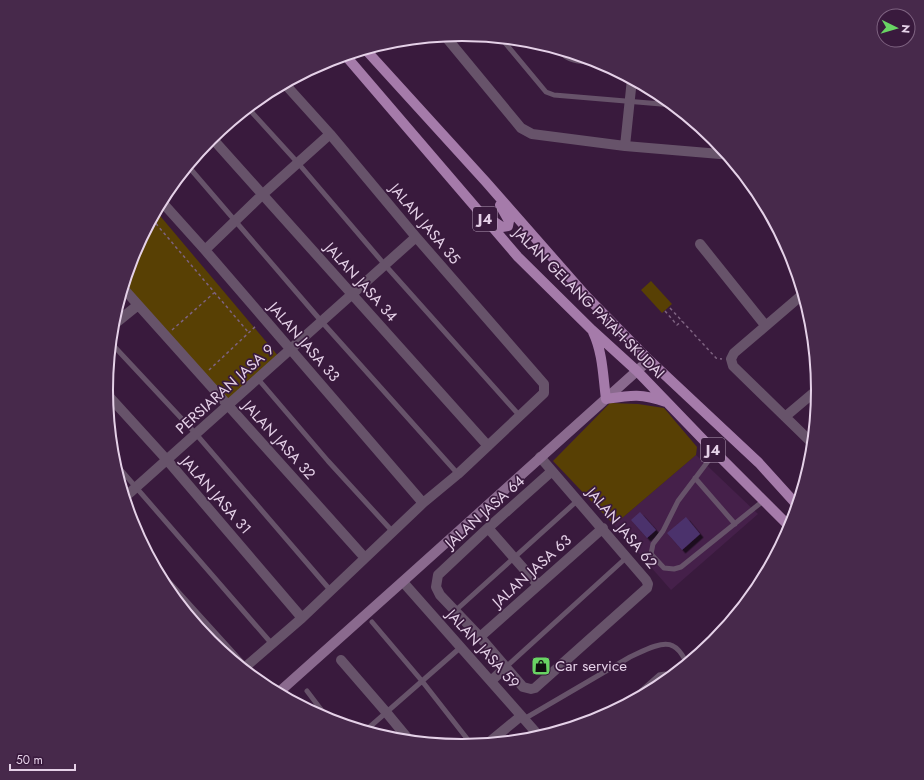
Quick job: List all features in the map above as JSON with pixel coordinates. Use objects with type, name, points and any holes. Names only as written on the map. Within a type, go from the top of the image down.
[{"type":"main road","name":"JALAN GELANG PATAH-SKUDAI","points":[[369,54],[486,182],[587,297],[649,360],[760,463],[793,499]]},
{"type":"main road","name":"JALAN GELANG PATAH-SKUDAI","points":[[349,60],[518,257],[592,330],[637,371],[785,522]]},
{"type":"main road","points":[[469,200],[502,227],[508,226],[508,221],[486,182]]},
{"type":"main road","points":[[592,330],[597,340],[606,399],[642,395],[669,403]]},
{"type":"street","points":[[449,42],[521,128],[526,132],[626,146],[719,154]]},
{"type":"street","points":[[626,146],[632,86]]},
{"type":"street","name":"JALAN JASA 35","points":[[288,88],[330,134],[416,237],[544,384],[544,393],[519,415]]},
{"type":"street","points":[[205,250],[262,194],[330,134]]},
{"type":"street","name":"JALAN JASA 34","points":[[215,143],[488,446]]},
{"type":"street","name":"JALAN JASA 33","points":[[165,207],[205,250],[423,503]]},
{"type":"street","name":"PERSIARAN JASA 9","points":[[129,494],[353,295],[416,237]]},
{"type":"street","points":[[700,244],[765,325]]},
{"type":"street","name":"JALAN JASA 32","points":[[127,293],[364,558]]},
{"type":"street","points":[[798,298],[734,353],[731,359],[733,366],[808,438]]},
{"type":"street","points":[[121,319],[138,304]]},
{"type":"street","points":[[282,689],[649,360]]},
{"type":"street","points":[[786,416],[811,395]]},
{"type":"street","name":"JALAN JASA 31","points":[[113,401],[167,460],[302,618]]},
{"type":"street","points":[[248,665],[302,618],[423,503],[458,474],[488,446],[519,415]]},
{"type":"street","name":"JALAN JASA 62","points":[[438,575],[436,587],[440,595],[480,637],[524,687],[531,689],[535,688],[647,588],[648,584],[646,580],[627,556],[540,457]]},
{"type":"street","name":"JALAN JASA 64","points":[[438,575],[552,471]]},
{"type":"street","points":[[488,528],[538,585]]},
{"type":"street","name":"JALAN JASA 63","points":[[480,637],[603,528]]},
{"type":"street","name":"JALAN JASA 59","points":[[403,582],[535,731]]},
{"type":"street","points":[[194,613],[220,641]]},
{"type":"street","points":[[341,660],[404,734]]},
{"type":"street","points":[[491,681],[506,667]]},
{"type":"street","points":[[496,737],[523,717]]},
{"type":"lane","points":[[506,44],[546,92],[554,95],[661,104]]},
{"type":"lane","points":[[252,112],[298,163],[385,266],[519,415]]},
{"type":"lane","points":[[192,170],[322,322],[458,474]]},
{"type":"lane","points":[[116,348],[196,434],[331,591]]},
{"type":"lane","points":[[258,379],[328,461],[393,532]]},
{"type":"lane","points":[[715,452],[678,501],[663,531],[653,544],[651,554],[664,568],[674,569],[681,567],[763,501]]},
{"type":"lane","points":[[123,472],[272,644]]},
{"type":"lane","points":[[695,478],[735,524]]},
{"type":"lane","points":[[455,611],[578,500]]},
{"type":"lane","points":[[506,667],[627,556]]},
{"type":"lane","points":[[372,622],[422,681],[467,739]]},
{"type":"lane","points":[[523,717],[646,649],[667,644],[674,646],[685,658]]},
{"type":"lane","points":[[370,726],[461,647]]},
{"type":"lane","points":[[646,686],[659,675],[664,674]]},
{"type":"lane","points":[[306,691],[321,709]]},
{"type":"path","points":[[156,223],[249,333]]},
{"type":"path","points":[[170,332],[214,293]]},
{"type":"path","points":[[670,308],[716,358],[731,359]]},
{"type":"path","points":[[665,311],[677,325],[682,321]]},
{"type":"path","points":[[205,374],[264,318]]},
{"type":"shaded area","points":[[160,215],[279,357],[224,406],[127,293],[140,256]]},
{"type":"shaded area","points":[[651,281],[672,304],[662,313],[641,290]]},
{"type":"shaded area","points":[[610,403],[638,404],[664,408],[697,447],[696,455],[614,525],[553,461]]},
{"type":"shaded area","points":[[696,455],[758,514],[671,590],[614,525]]},
{"type":"building","points":[[640,512],[656,530],[647,538],[631,520]]},
{"type":"building","points":[[686,517],[700,534],[682,550],[667,533]]},
{"type":"place","name":"Car service","points":[[541,666]]}]
